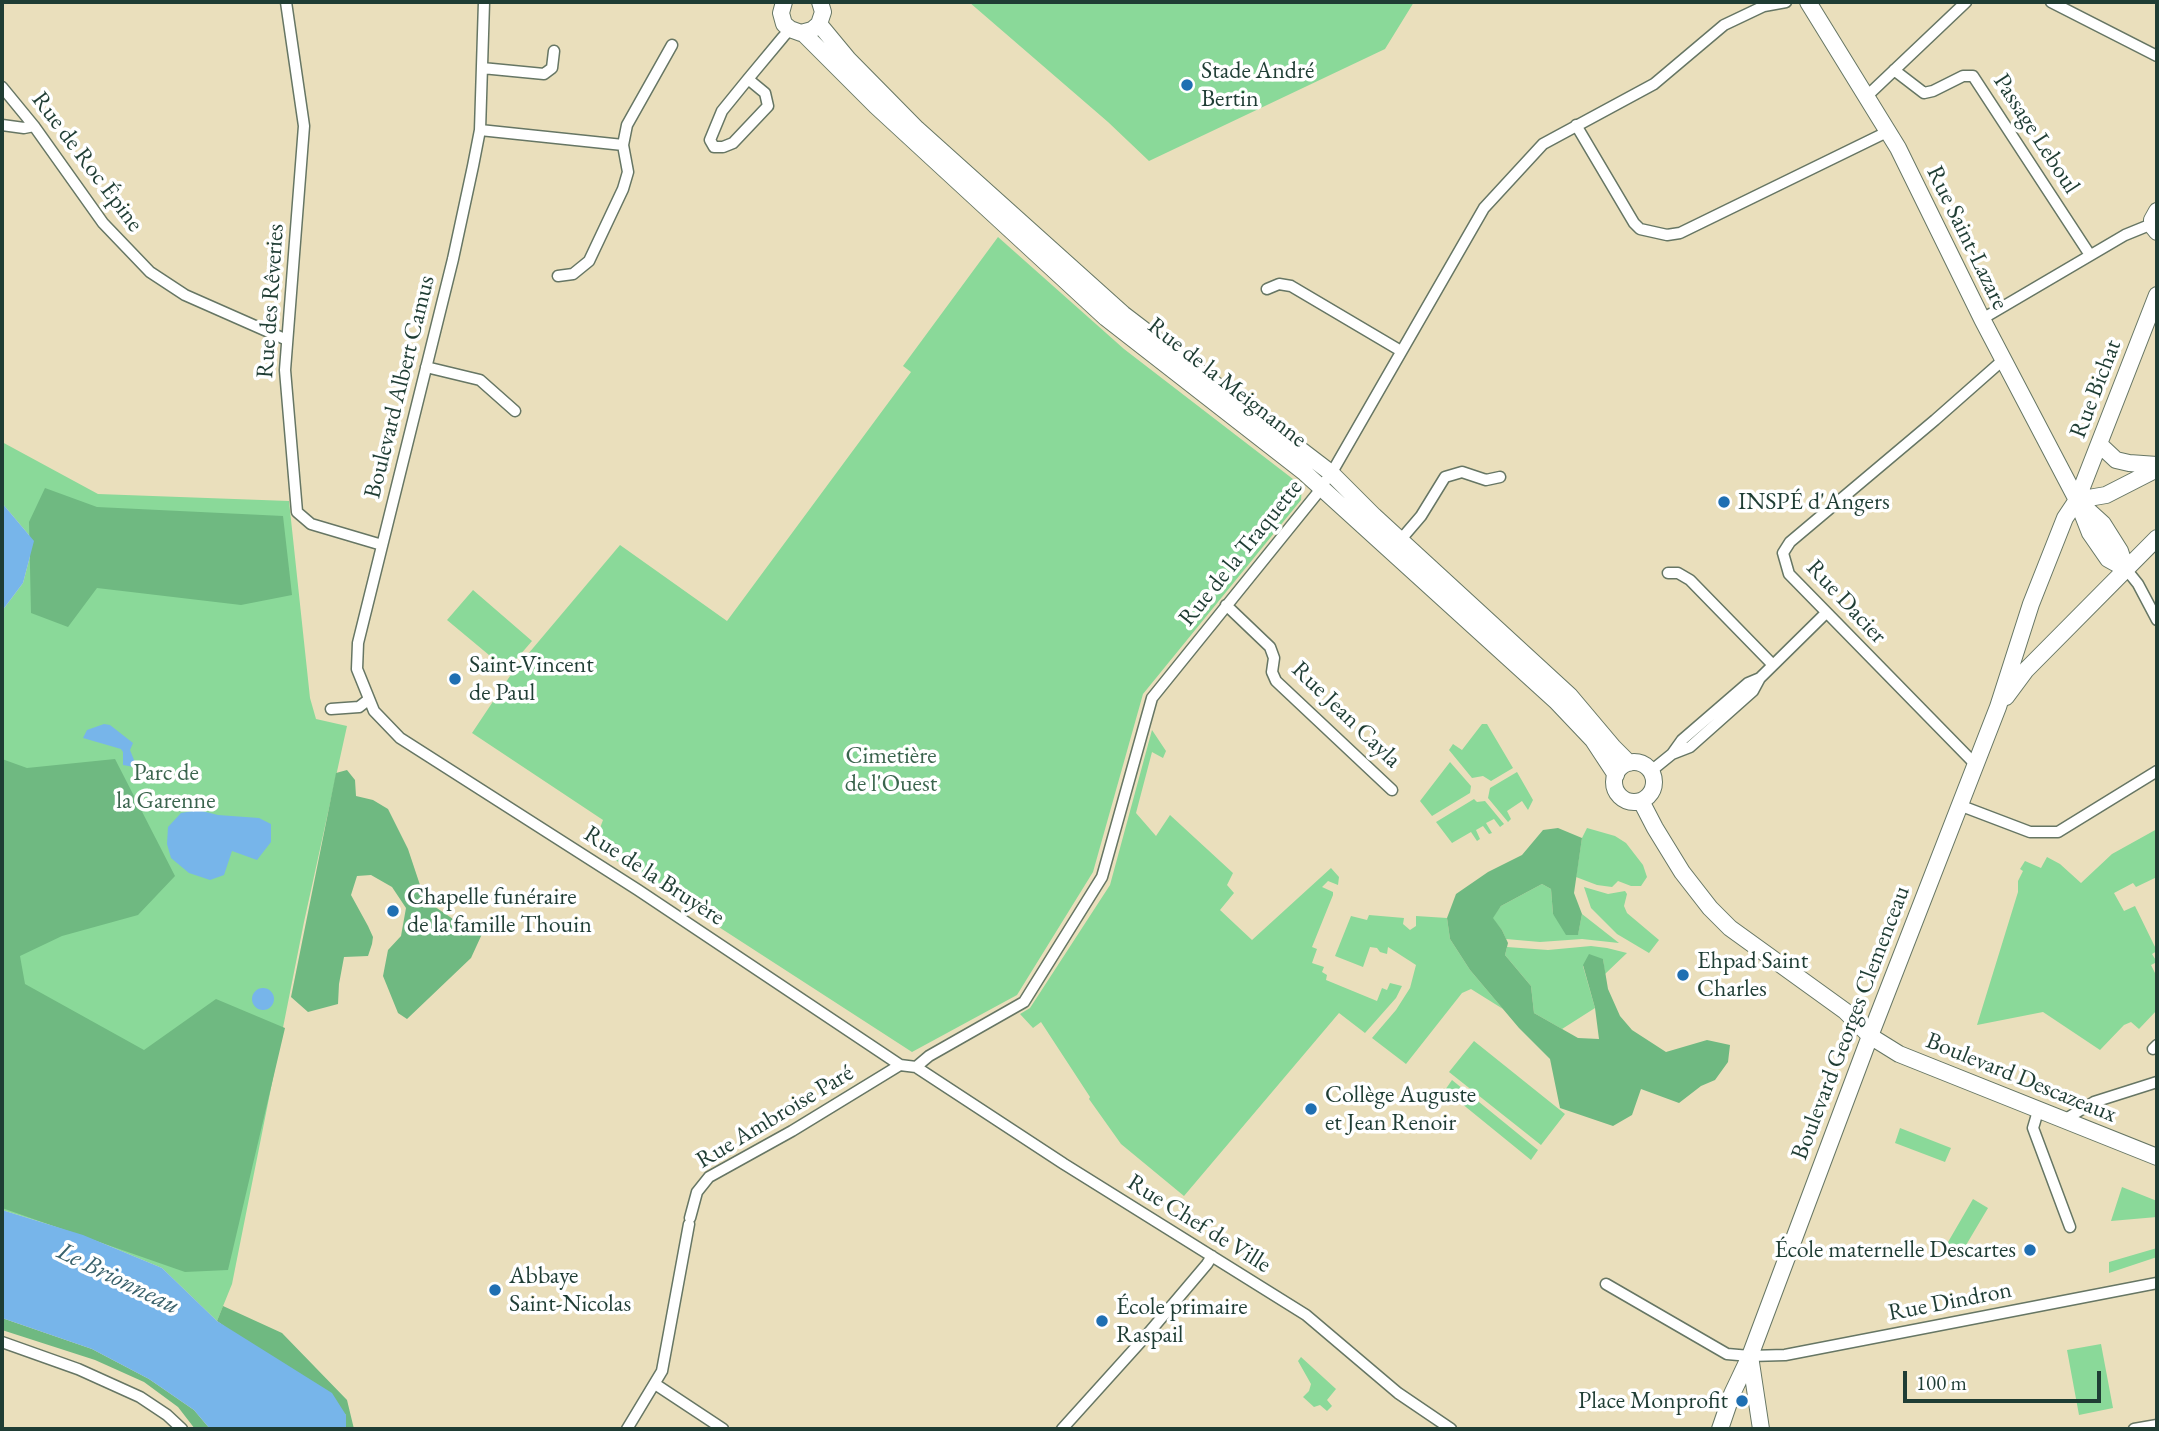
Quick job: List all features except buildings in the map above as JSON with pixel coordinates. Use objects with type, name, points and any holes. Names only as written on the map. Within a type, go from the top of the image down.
[{"type":"main road","points":[[797,31],[812,30],[819,24],[823,15],[820,2]]},
{"type":"main road","name":"Rue Saint-Lazare","points":[[1808,2],[1898,148],[1982,319],[2077,500],[2090,533],[2108,559],[2126,569]]},
{"type":"main road","name":"Rue de la Meignanne","points":[[779,5],[784,23],[797,31],[1106,318],[1395,546],[1570,696],[1629,763]]},
{"type":"main road","name":"Rue de la Meignanne","points":[[819,24],[848,59],[917,129],[1123,314],[1331,473],[1395,546],[1576,721],[1604,755],[1616,775]]},
{"type":"main road","name":"Rue Bichat","points":[[2077,500],[2157,295]]},
{"type":"main road","points":[[2099,444],[2116,460],[2157,467]]},
{"type":"main road","points":[[2077,500],[2106,495],[2157,467]]},
{"type":"main road","name":"Boulevard Georges Clemenceau","points":[[1750,1356],[1870,1036],[1998,707],[2031,604],[2065,517],[2077,500]]},
{"type":"main road","name":"Boulevard Georges Clemenceau","points":[[1998,707],[2026,670],[2157,538]]},
{"type":"main road","points":[[1629,763],[1642,764],[1651,771],[1653,791],[1641,801],[1622,798],[1615,785],[1616,775],[1622,766],[1629,763]]},
{"type":"main road","points":[[1641,801],[1682,872],[1710,908],[1730,928],[1845,1011],[1870,1036]]},
{"type":"main road","name":"Boulevard Descazeaux","points":[[1870,1036],[1899,1054],[2157,1157]]},
{"type":"main road","points":[[1720,1429],[1732,1394],[1750,1356]]},
{"type":"main road","points":[[1750,1356],[1761,1429]]},
{"type":"street","name":"Rue des Rêveries","points":[[286,2],[304,126],[285,370],[297,512],[311,524],[382,545]]},
{"type":"street","name":"Boulevard Albert Camus","points":[[374,711],[357,669],[358,643],[453,260],[480,130],[484,2]]},
{"type":"street","name":"Rue de la Traquette","points":[[916,1067],[929,1056],[1024,1002],[1101,877],[1152,698],[1331,473],[1484,208],[1544,144],[1654,83],[1724,26],[1765,6],[1786,2]]},
{"type":"street","points":[[1867,96],[1966,2]]},
{"type":"street","points":[[2051,2],[2157,56]]},
{"type":"street","points":[[748,79],[765,93],[768,106],[733,143],[714,147],[710,141],[717,120],[748,79],[797,31]]},
{"type":"street","points":[[558,276],[573,274],[589,261],[623,189],[628,172],[623,145],[627,124],[672,45]]},
{"type":"street","points":[[482,68],[544,74],[552,68],[554,51]]},
{"type":"street","name":"Passage Leboul","points":[[1894,70],[1924,93],[1964,76],[1973,76],[2090,255]]},
{"type":"street","name":"Rue de Roc Épine","points":[[2,87],[34,126],[103,223],[150,272],[186,295],[287,338]]},
{"type":"street","points":[[2,125],[24,128],[34,126]]},
{"type":"street","points":[[1576,125],[1634,223],[1640,229],[1667,235],[1680,233],[1887,132]]},
{"type":"street","points":[[480,130],[623,145]]},
{"type":"street","points":[[1982,319],[2125,235],[2155,222]]},
{"type":"street","points":[[1267,289],[1279,284],[1291,286],[1401,351]]},
{"type":"street","name":"Rue Dacier","points":[[1976,765],[1789,574],[1783,553],[1790,542],[2003,360]]},
{"type":"street","points":[[426,367],[480,380],[515,411]]},
{"type":"street","points":[[1395,546],[1421,516],[1446,477],[1462,472],[1486,481],[1500,477]]},
{"type":"street","points":[[2126,569],[2138,584],[2157,620]]},
{"type":"street","points":[[1668,573],[1678,573],[1690,580],[1773,665]]},
{"type":"street","name":"Rue Jean Cayla","points":[[1226,605],[1270,647],[1274,658],[1272,671],[1276,681],[1392,790]]},
{"type":"street","points":[[1651,771],[1672,754],[1682,740],[1748,683],[1760,678],[1826,612]]},
{"type":"street","points":[[331,709],[359,707],[368,700]]},
{"type":"street","name":"Rue de la Bruyère","points":[[374,711],[400,738],[649,897],[900,1065],[916,1067]]},
{"type":"street","points":[[1959,805],[2030,832],[2057,832],[2157,771]]},
{"type":"street","name":"Rue Ambroise Paré","points":[[627,1429],[663,1366],[697,1192],[709,1177],[799,1127],[900,1065]]},
{"type":"street","name":"Rue Chef de Ville","points":[[916,1067],[1306,1315],[1408,1401],[1451,1429]]},
{"type":"street","points":[[2064,1120],[2094,1102],[2157,1083]]},
{"type":"street","points":[[2039,1111],[2033,1123],[2035,1132],[2070,1227]]},
{"type":"street","points":[[1062,1429],[1212,1256]]},
{"type":"street","name":"Rue Dindron","points":[[1606,1284],[1727,1354],[1750,1356],[1785,1355],[2157,1283]]},
{"type":"street","points":[[2,1342],[78,1369],[128,1392],[167,1415],[182,1429]]},
{"type":"street","points":[[655,1384],[723,1429]]},
{"type":"street","points":[[2134,1429],[2157,1425]]},
{"type":"green space","name":"Stade André Bertin","points":[[969,2],[1414,2],[1385,49],[1149,161]]},
{"type":"green space","name":"Cimetière de l'Ouest","points":[[998,237],[1124,349],[1302,486],[1301,500],[1143,694],[1093,872],[1017,995],[912,1052],[606,854],[600,828],[603,820],[472,733],[512,673],[620,545],[727,621],[911,372],[903,366]]},
{"type":"green space","name":"Parc de la Garenne","points":[[2,442],[98,494],[289,501],[310,698],[316,719],[347,726],[304,922],[232,1284],[217,1321],[162,1268],[83,1235],[2,1210],[2,611],[23,583],[34,541],[2,503]]},
{"type":"green space","points":[[45,488],[97,507],[283,516],[292,595],[241,605],[97,588],[68,627],[31,613],[29,522]]},
{"type":"green space","points":[[473,590],[532,641],[507,670],[447,620]]},
{"type":"green space","points":[[1482,724],[1487,724],[1513,768],[1491,781],[1483,776],[1472,778],[1449,750],[1453,744],[1462,750]]},
{"type":"green space","points":[[1152,730],[1166,751],[1163,758],[1152,752],[1136,813],[1156,836],[1170,815],[1233,873],[1227,885],[1234,893],[1220,910],[1252,940],[1331,868],[1339,877],[1338,885],[1328,881],[1322,887],[1333,892],[1333,895],[1312,947],[1317,949],[1312,963],[1324,967],[1322,972],[1327,975],[1326,980],[1377,1001],[1382,988],[1387,990],[1390,983],[1402,986],[1396,998],[1365,1033],[1339,1013],[1184,1196],[1121,1144],[1041,1022],[1033,1028],[1020,1014],[1030,1008],[1110,885]]},
{"type":"green space","points":[[2,759],[27,768],[115,759],[175,876],[138,915],[62,936],[20,956],[25,984],[144,1050],[216,999],[285,1028],[228,1270],[185,1272],[2,1208]]},
{"type":"green space","points":[[1450,762],[1471,786],[1470,793],[1432,816],[1420,801]]},
{"type":"green space","points":[[347,770],[355,780],[356,796],[373,800],[388,809],[408,849],[425,900],[453,919],[477,927],[482,934],[471,958],[407,1019],[398,1013],[383,976],[388,950],[401,936],[406,908],[392,887],[371,875],[357,876],[351,895],[373,937],[372,944],[368,956],[344,957],[338,1004],[308,1012],[291,997],[336,773]]},
{"type":"green space","points":[[1517,772],[1533,800],[1528,810],[1522,801],[1507,811],[1511,819],[1508,822],[1488,798],[1490,788]]},
{"type":"green space","points":[[1474,799],[1477,802],[1485,801],[1504,824],[1500,827],[1494,819],[1486,823],[1492,833],[1489,834],[1483,826],[1476,830],[1480,839],[1477,841],[1471,832],[1452,843],[1436,822]]},
{"type":"green space","points":[[1558,828],[1582,838],[1574,893],[1582,914],[1578,935],[1566,935],[1553,914],[1551,889],[1542,884],[1501,906],[1493,918],[1508,943],[1505,955],[1531,986],[1534,1013],[1578,1038],[1599,1039],[1595,1008],[1583,965],[1589,954],[1603,959],[1608,989],[1620,1016],[1632,1030],[1666,1052],[1707,1040],[1730,1045],[1728,1062],[1715,1080],[1701,1086],[1679,1103],[1641,1089],[1632,1115],[1613,1126],[1560,1108],[1550,1059],[1519,1028],[1470,970],[1450,939],[1447,918],[1456,894],[1488,872],[1522,855],[1543,830]]},
{"type":"green space","points":[[1587,828],[1615,836],[1626,843],[1643,865],[1647,877],[1641,886],[1631,886],[1618,881],[1612,887],[1597,885],[1576,877],[1582,838]]},
{"type":"green space","points":[[2157,829],[2157,877],[2136,887],[2133,883],[2114,893],[2124,911],[2135,906],[2157,951],[2152,954],[2157,962],[2151,965],[2157,977],[2157,1010],[2139,1029],[2131,1022],[2124,1025],[2100,1050],[2043,1012],[1977,1025],[2018,892],[2018,881],[2023,871],[2020,869],[2025,861],[2041,868],[2047,857],[2060,864],[2081,883],[2112,854]]},
{"type":"green space","points":[[1542,884],[1551,889],[1553,914],[1578,934],[1582,914],[1619,943],[1582,939],[1540,942],[1506,939],[1492,918],[1501,906]]},
{"type":"green space","points":[[1584,887],[1608,894],[1625,891],[1627,894],[1624,906],[1627,913],[1659,940],[1649,953],[1617,934],[1591,908]]},
{"type":"green space","points":[[1369,915],[1404,918],[1403,924],[1410,930],[1416,926],[1416,916],[1447,918],[1450,939],[1470,970],[1503,1009],[1471,989],[1462,993],[1406,1064],[1372,1038],[1396,1010],[1410,988],[1416,965],[1388,947],[1387,954],[1370,947],[1363,967],[1335,956],[1351,916],[1367,920]]},
{"type":"green space","points":[[1591,946],[1627,953],[1605,974],[1603,959],[1583,966],[1595,1008],[1562,1029],[1534,1013],[1531,986],[1505,955],[1507,947],[1548,950]]},
{"type":"green space","points":[[1474,1041],[1565,1114],[1541,1145],[1449,1072]]},
{"type":"green space","points":[[1452,1080],[1538,1150],[1531,1160],[1445,1090]]},
{"type":"green space","points":[[1900,1128],[1951,1148],[1945,1162],[1895,1143]]},
{"type":"green space","points":[[2122,1187],[2157,1201],[2157,1217],[2111,1221]]},
{"type":"green space","points":[[1973,1199],[1988,1208],[1959,1257],[1944,1249]]},
{"type":"green space","points":[[2157,1248],[2157,1257],[2109,1273],[2109,1262]]},
{"type":"green space","points":[[223,1306],[282,1333],[347,1400],[354,1429],[346,1429],[346,1415],[217,1321]]},
{"type":"green space","points":[[2,1318],[92,1349],[149,1379],[194,1410],[210,1429],[195,1429],[178,1407],[144,1382],[95,1360],[2,1330]]},
{"type":"green space","points":[[2101,1344],[2113,1408],[2079,1415],[2067,1350]]},
{"type":"green space","points":[[1301,1357],[1336,1389],[1327,1400],[1332,1406],[1327,1411],[1320,1405],[1314,1407],[1303,1397],[1311,1384],[1298,1361]]},
{"type":"water","points":[[2,503],[34,541],[23,583],[2,611]]},
{"type":"water","points":[[104,724],[110,725],[133,743],[130,750],[134,760],[152,777],[146,780],[134,767],[123,765],[121,749],[83,738],[87,730]]},
{"type":"water","points":[[198,810],[218,815],[259,818],[271,824],[271,842],[257,860],[232,851],[224,875],[210,880],[189,873],[171,858],[167,844],[168,827],[181,813]]},
{"type":"water","points":[[263,988],[271,991],[274,999],[271,1007],[263,1010],[255,1007],[252,999],[255,991]]},
{"type":"water","name":"Le Brionneau","points":[[2,1210],[83,1235],[162,1268],[217,1321],[332,1393],[346,1415],[346,1429],[210,1429],[194,1410],[149,1379],[92,1349],[2,1318]]},
{"type":"place","name":"Stade André Bertin","points":[[1187,85]]},
{"type":"place","name":"INSPÉ d'Angers","points":[[1724,502]]},
{"type":"place","name":"Saint-Vincent de Paul","points":[[455,679]]},
{"type":"place","name":"Chapelle funéraire de la famille Thouin","points":[[393,911]]},
{"type":"place","name":"Ehpad Saint Charles","points":[[1683,975]]},
{"type":"place","name":"Collège Auguste et Jean Renoir","points":[[1311,1109]]},
{"type":"place","name":"École maternelle Descartes","points":[[2030,1250]]},
{"type":"place","name":"Abbaye Saint-Nicolas","points":[[495,1290]]},
{"type":"place","name":"École primaire Raspail","points":[[1102,1321]]},
{"type":"place","name":"Place Monprofit","points":[[1742,1401]]}]
